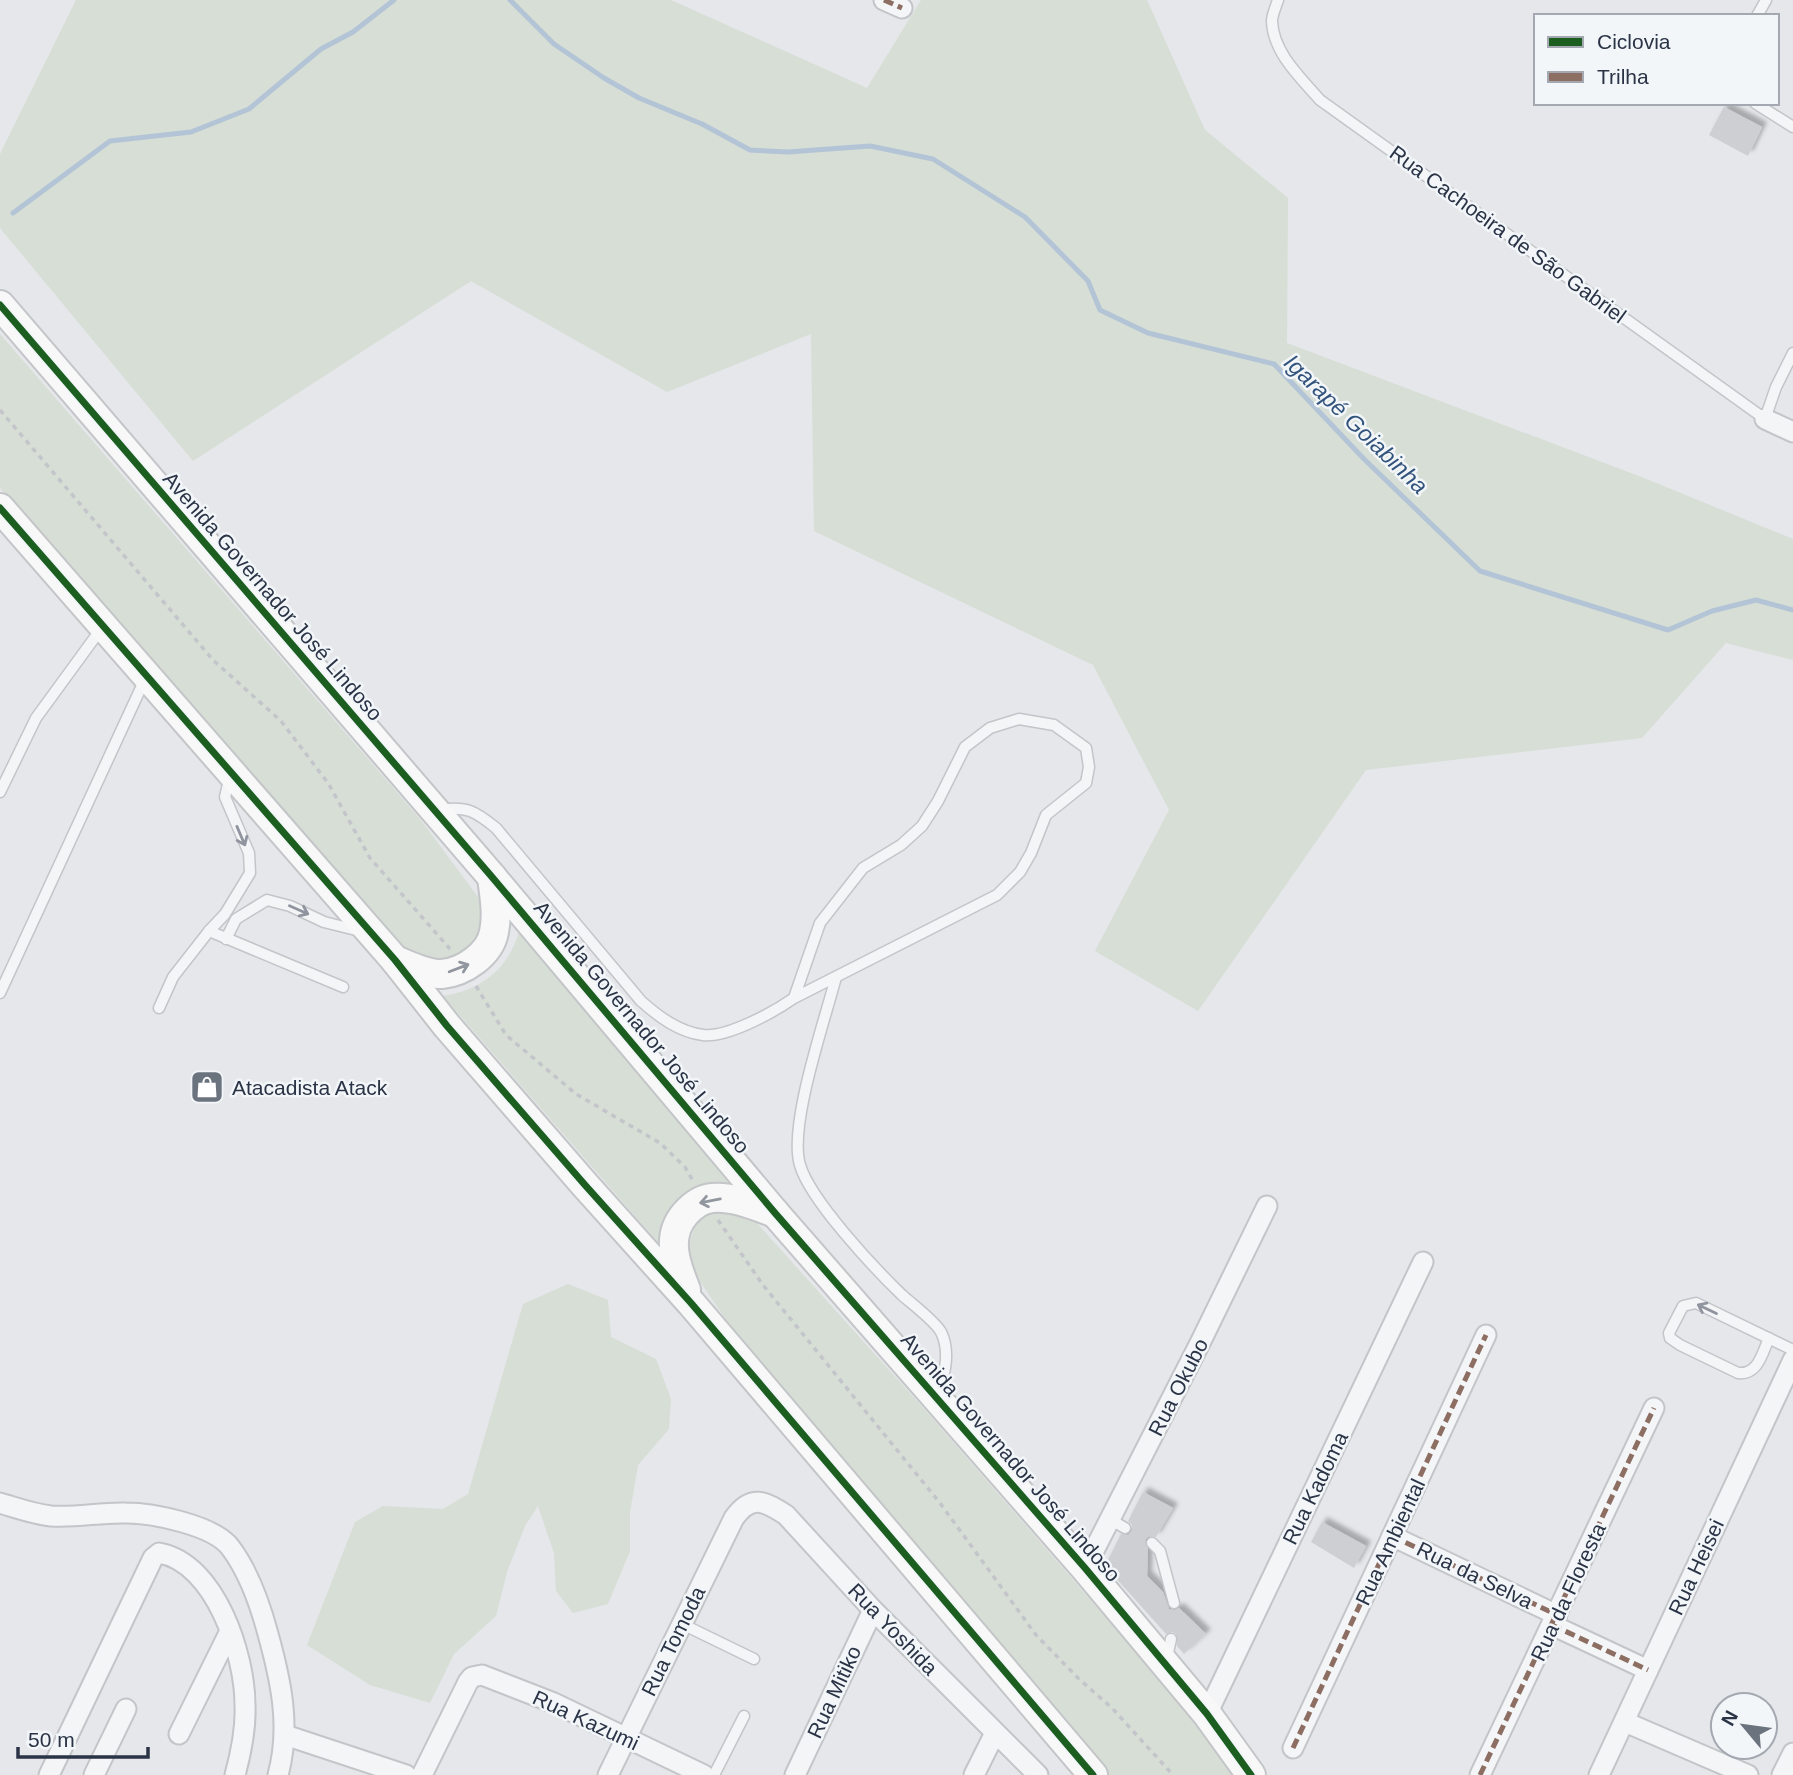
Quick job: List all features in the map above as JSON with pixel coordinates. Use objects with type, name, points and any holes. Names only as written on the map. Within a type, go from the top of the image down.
[{"type":"main road","name":"Avenida Governador José Lindoso","points":[[0,305],[435,810],[775,1213],[1085,1568],[1168,1651],[1207,1714],[1251,1775]]},
{"type":"main road","points":[[0,508],[395,960],[447,1026],[691,1303],[1093,1775]]},
{"type":"main road","points":[[395,960],[441,974],[465,967],[480,957],[494,934],[496,912],[492,877]]},
{"type":"main road","points":[[691,1303],[677,1267],[673,1241],[679,1221],[692,1206],[711,1198],[732,1199],[775,1213]]},
{"type":"street","points":[[884,0],[902,8]]},
{"type":"street","name":"Rua Cachoeira de São Gabriel","points":[[1765,419],[1793,432]]},
{"type":"street","name":"Rua Okubo","points":[[1085,1568],[1118,1524],[1267,1206]]},
{"type":"street","name":"Rua Kadoma","points":[[1207,1714],[1423,1262]]},
{"type":"street","name":"Rua Ambiental","points":[[1293,1748],[1486,1335]]},
{"type":"street","name":"Rua Heisei","points":[[1600,1775],[1793,1360]]},
{"type":"street","name":"Rua da Floresta","points":[[1479,1775],[1654,1408]]},
{"type":"street","name":"Rua Yoshida","points":[[741,1509],[751,1503],[761,1502],[786,1515],[873,1610],[1038,1775]]},
{"type":"street","points":[[0,1503],[53,1516],[128,1512],[168,1519],[211,1533],[229,1545],[261,1608],[281,1682],[285,1735],[278,1775]]},
{"type":"street","name":"Rua Tomoda","points":[[608,1775],[734,1518],[741,1509]]},
{"type":"street","name":"Rua da Selva","points":[[1392,1536],[1648,1670]]},
{"type":"street","points":[[49,1775],[153,1558],[159,1553],[168,1554],[190,1569],[205,1585],[224,1614],[230,1631],[244,1681],[246,1707],[235,1775]]},
{"type":"street","name":"Rua Mitiko","points":[[795,1775],[873,1610]]},
{"type":"street","points":[[179,1734],[230,1631]]},
{"type":"street","name":"Rua Kazumi","points":[[422,1775],[468,1682],[476,1675],[490,1677],[554,1703],[704,1775]]},
{"type":"street","points":[[94,1775],[126,1709]]},
{"type":"street","points":[[1625,1722],[1748,1775]]},
{"type":"street","points":[[974,1775],[995,1733]]},
{"type":"street","points":[[285,1735],[406,1775]]},
{"type":"street","points":[[1782,1775],[1793,1753]]},
{"type":"lane","name":"Rua Cachoeira de São Gabriel","points":[[1278,0],[1272,20],[1280,49],[1294,71],[1320,100],[1765,419]]},
{"type":"lane","points":[[1758,105],[1793,127]]},
{"type":"lane","points":[[1765,419],[1776,387],[1793,353]]},
{"type":"lane","points":[[0,792],[36,718],[103,626]]},
{"type":"lane","points":[[0,993],[146,675]]},
{"type":"lane","points":[[435,810],[460,807],[478,813],[496,828],[642,1002],[662,1019],[706,1036],[744,1026],[772,1013],[794,998],[997,895],[1026,863],[1045,815],[1086,783],[1089,767],[1086,748],[1054,725],[1018,719],[990,728],[965,747],[939,800],[922,827],[901,845],[863,868],[820,923],[794,998]]},
{"type":"lane","points":[[159,1008],[173,977],[225,914],[250,873],[249,853],[225,797],[231,772]]},
{"type":"lane","points":[[226,939],[236,919],[267,900],[290,906],[324,922],[372,935]]},
{"type":"lane","points":[[209,931],[343,987]]},
{"type":"lane","points":[[836,977],[800,1113],[796,1138],[800,1166],[816,1195],[878,1272],[941,1331],[946,1353],[946,1371],[937,1399]]},
{"type":"lane","points":[[1769,1338],[1758,1365],[1745,1374],[1674,1342],[1669,1333],[1683,1306],[1690,1303],[1769,1338],[1793,1350]]},
{"type":"lane","points":[[1152,1543],[1160,1551],[1174,1603]]},
{"type":"lane","points":[[682,1624],[754,1659]]},
{"type":"lane","points":[[714,1775],[744,1716]]},
{"type":"path","points":[[0,410],[213,660],[281,721],[328,783],[370,858],[465,967],[506,1035],[576,1094],[660,1143],[685,1167],[704,1201],[764,1285],[940,1503],[1036,1635],[1112,1708],[1173,1775]]},
{"type":"shaded area","points":[[76,0],[671,0],[867,88],[921,0],[1147,0],[1205,130],[1288,198],[1287,343],[1644,478],[1793,539],[1793,660],[1726,643],[1642,738],[1366,770],[1198,1011],[1095,951],[1169,810],[1093,665],[814,531],[811,334],[667,392],[471,281],[193,461],[0,228],[0,154]]},
{"type":"shaded area","points":[[0,334],[420,819],[484,905],[479,944],[446,965],[410,953],[0,488]]},
{"type":"shaded area","points":[[520,929],[739,1185],[714,1186],[661,1246],[443,996],[470,988],[492,975],[509,955]]},
{"type":"shaded area","points":[[720,1209],[748,1215],[755,1221],[926,1411],[1243,1775],[1109,1775],[755,1363],[691,1268],[689,1248],[697,1223],[700,1217]]},
{"type":"shaded area","points":[[568,1284],[608,1300],[611,1337],[656,1359],[671,1399],[669,1429],[638,1465],[630,1512],[630,1551],[608,1604],[573,1613],[556,1591],[554,1553],[538,1506],[525,1526],[507,1572],[496,1616],[454,1654],[430,1703],[370,1685],[307,1645],[355,1522],[383,1506],[443,1509],[468,1494],[523,1304]]},
{"type":"building","points":[[1724,107],[1762,127],[1748,156],[1709,135]]},
{"type":"building","points":[[1143,1492],[1173,1508],[1156,1537],[1149,1536],[1145,1540],[1148,1549],[1147,1576],[1163,1592],[1169,1609],[1179,1608],[1206,1634],[1184,1654],[1177,1646],[1176,1634],[1166,1634],[1105,1566],[1121,1534],[1128,1535],[1132,1531],[1132,1525],[1128,1521]]},
{"type":"building","points":[[1322,1522],[1366,1546],[1354,1568],[1311,1542]]},
{"type":"waterway","points":[[13,213],[110,141],[191,132],[249,109],[321,49],[353,32],[394,0]]},
{"type":"waterway","name":"Igarapé Goiabinha","points":[[510,0],[554,44],[604,78],[639,98],[702,124],[750,150],[788,152],[870,146],[933,159],[1025,217],[1088,281],[1100,310],[1148,333],[1274,364],[1364,459],[1480,571],[1668,630],[1712,611],[1756,600],[1793,610]]},
{"type":"marked path","points":[[884,0],[902,8]]},
{"type":"marked path","points":[[1293,1748],[1486,1335]]},
{"type":"marked path","points":[[1480,1775],[1654,1408]]},
{"type":"marked path","points":[[1392,1536],[1557,1615]]},
{"type":"marked path","points":[[1552,1625],[1648,1670]]},
{"type":"cycle path","points":[[0,305],[492,877],[775,1213],[1085,1568],[1207,1714],[1251,1775]]},
{"type":"cycle path","points":[[0,508],[395,960],[447,1026],[585,1185],[691,1303],[1093,1775]]},
{"type":"place","name":"Atacadista Atack","points":[[207,1087]]}]
